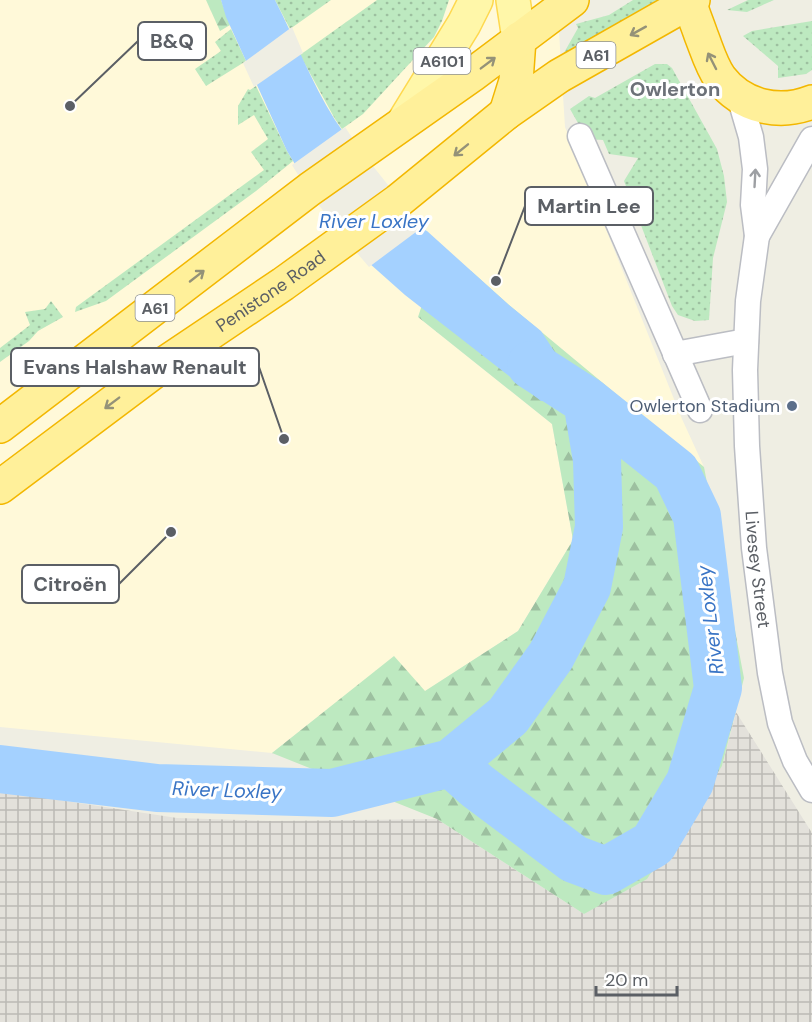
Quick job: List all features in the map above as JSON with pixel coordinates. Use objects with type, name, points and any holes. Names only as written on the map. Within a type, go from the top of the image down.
[{"type":"highway","name":"A61","points":[[0,426],[310,189],[472,75],[572,0]]},
{"type":"highway","points":[[690,1],[709,58],[721,79],[739,96],[755,105],[772,108],[795,107],[812,102]]},
{"type":"highway","name":"Penistone Road","points":[[0,487],[165,364],[283,284],[398,201],[506,113],[560,76],[690,1]]},
{"type":"highway","points":[[506,113],[516,81],[519,39]]},
{"type":"main road","name":"A6101","points":[[405,120],[464,24],[476,0]]},
{"type":"main road","points":[[513,0],[519,39]]},
{"type":"street","name":"Livesey Street","points":[[739,96],[754,151],[755,169],[753,206],[757,236],[749,291],[746,341],[746,402],[754,548],[770,673],[780,723],[787,742],[812,790]]},
{"type":"street","points":[[580,136],[700,410]]},
{"type":"street","name":"Livesey Street","points":[[757,236],[812,140]]},
{"type":"street","points":[[675,354],[746,341]]},
{"type":"shaded area","points":[[0,0],[557,0],[565,127],[682,419],[704,467],[471,271],[418,317],[552,424],[573,540],[518,631],[424,692],[394,657],[272,753],[0,727]]},
{"type":"shaded area","points":[[736,712],[812,833],[812,1022],[0,1022],[0,791],[177,818],[272,821],[437,819],[584,914],[722,766]]},
{"type":"green space","points":[[206,0],[221,0],[230,25],[220,31]]},
{"type":"green space","points":[[275,0],[331,0],[290,29]]},
{"type":"green space","points":[[377,0],[449,0],[434,37],[363,114],[342,129],[300,55]]},
{"type":"green space","points":[[633,0],[659,0],[561,58],[578,28],[576,24],[609,15]]},
{"type":"green space","points":[[748,0],[774,0],[747,12],[727,10]]},
{"type":"green space","points":[[812,21],[812,70],[806,74],[778,78],[778,66],[743,36],[752,31]]},
{"type":"green space","points":[[231,29],[246,61],[206,86],[195,69],[221,51],[215,42]]},
{"type":"green space","points":[[655,64],[667,64],[672,68],[717,149],[724,176],[727,202],[713,258],[709,320],[695,321],[678,315],[672,306],[624,181],[638,158],[609,154],[603,140],[587,139],[570,109],[589,96],[595,98]]},
{"type":"green space","points":[[256,86],[293,161],[256,191],[106,301],[75,312],[76,307],[264,170],[251,152],[268,139],[254,115],[238,125],[238,106],[248,89]]},
{"type":"green space","points":[[434,269],[471,271],[704,467],[744,678],[722,766],[647,879],[584,914],[437,819],[272,753],[394,656],[425,691],[518,631],[573,540],[552,424],[418,317]]},
{"type":"green space","points":[[51,301],[63,317],[38,331],[29,341],[0,362],[0,348],[30,325],[25,312],[45,309]]},
{"type":"water","name":"River Loxley","points":[[221,0],[275,0],[326,106],[365,161],[417,226],[427,231],[541,331],[587,401],[541,401],[405,295],[369,263],[310,189],[287,151],[226,17]]},
{"type":"pier","points":[[292,27],[303,53],[254,87],[243,63]]},
{"type":"pier","points":[[345,127],[361,151],[419,224],[424,226],[369,267],[308,191],[292,165]]},
{"type":"waterway","name":"River Loxley","points":[[0,769],[157,788],[332,793],[451,763],[508,716],[551,656],[587,587],[599,527],[597,460],[587,401],[531,365]]},
{"type":"waterway","name":"River Loxley","points":[[451,763],[477,786],[574,859],[606,871],[653,844],[690,782],[718,688],[697,516],[676,472],[587,401]]},
{"type":"place","name":"B&Q","points":[[70,106]]},
{"type":"place","name":"Martin Lee","points":[[496,281]]},
{"type":"place","name":"Owlerton Stadium","points":[[792,406]]},
{"type":"place","name":"Evans Halshaw Renault","points":[[284,439]]},
{"type":"place","name":"Citroën","points":[[171,532]]},
{"type":"district","name":"Owlerton","points":[[675,89]]}]
